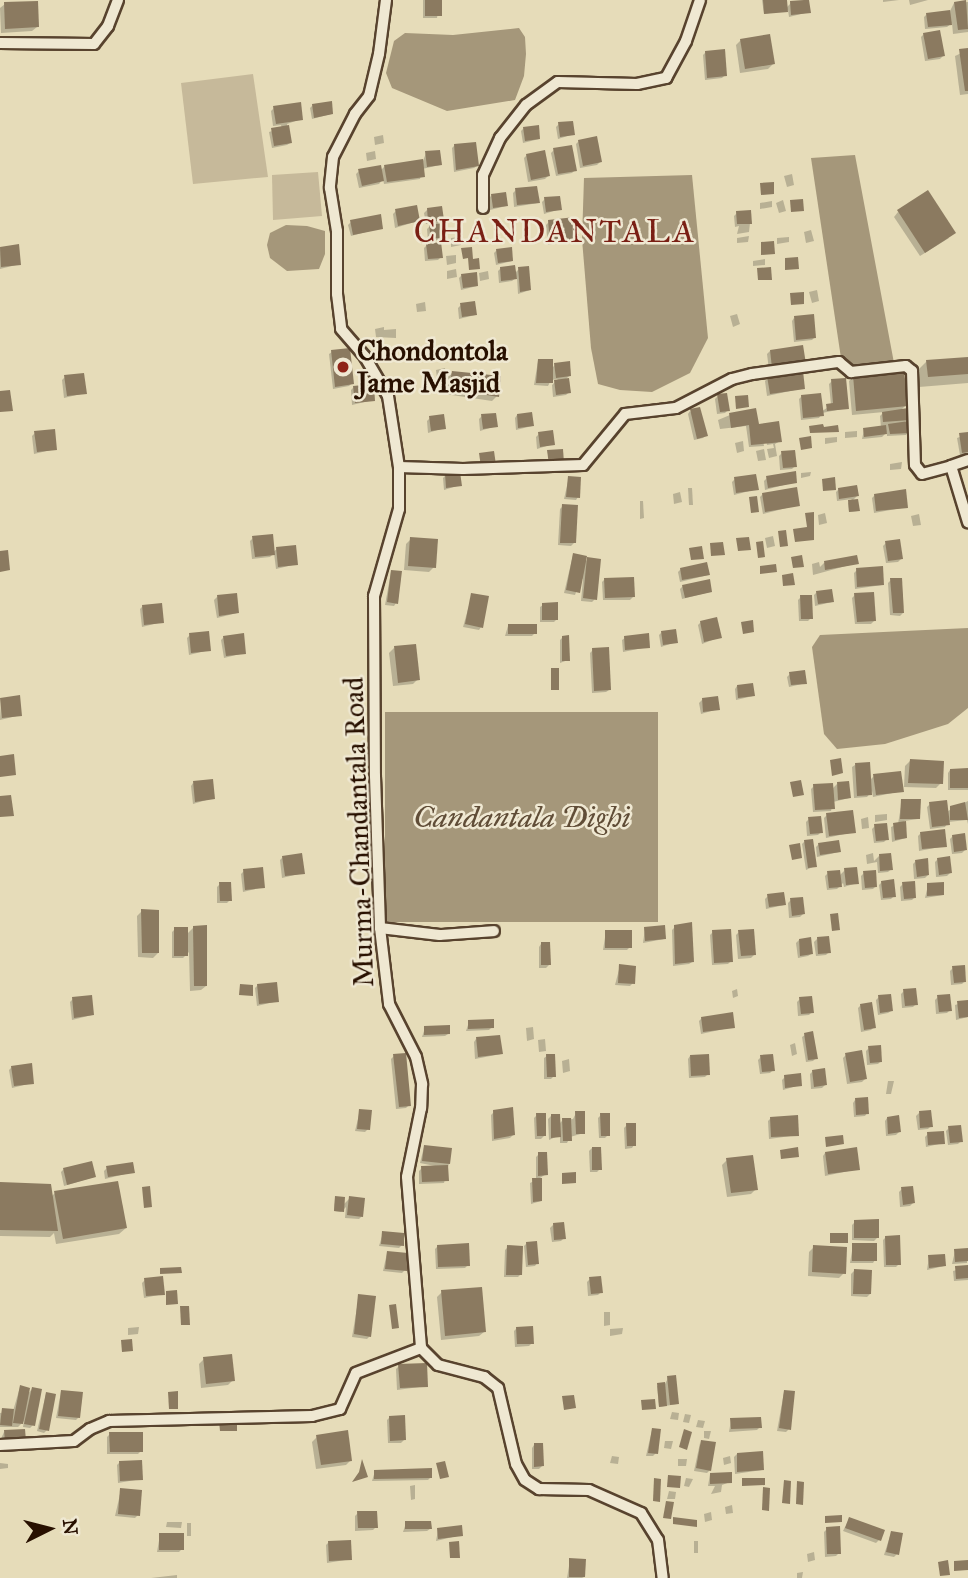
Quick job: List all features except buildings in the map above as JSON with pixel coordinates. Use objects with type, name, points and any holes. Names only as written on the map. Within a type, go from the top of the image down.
[{"type":"street","points":[[0,43],[94,44],[108,26],[118,0]]},
{"type":"street","name":"Murma-Chandantala Road","points":[[386,0],[379,54],[369,96],[355,114],[333,157],[330,188],[337,231],[341,329],[365,357],[388,397],[399,467],[399,509],[374,596],[380,928],[388,1004],[416,1057],[422,1084],[417,1133],[407,1177],[421,1348]]},
{"type":"street","points":[[483,208],[483,175],[500,138],[526,105],[558,82],[637,84],[666,78],[686,41],[700,1]]},
{"type":"street","points":[[399,467],[463,470],[583,465],[625,414],[676,408],[732,379],[752,374],[839,362],[851,372],[906,366],[912,371],[915,465],[922,474],[968,460]]},
{"type":"street","points":[[951,466],[968,522]]},
{"type":"street","points":[[380,928],[440,935],[494,931]]},
{"type":"street","points":[[0,1445],[74,1441],[90,1429],[110,1421],[312,1416],[340,1409],[356,1373],[421,1348],[438,1365],[484,1377],[498,1388],[516,1464],[526,1480],[539,1489],[589,1490],[641,1513],[658,1540],[663,1578]]},
{"type":"shaded area","points":[[253,74],[268,177],[193,184],[181,83]]},
{"type":"shaded area","points":[[318,172],[322,216],[273,220],[272,175]]},
{"type":"water","points":[[519,28],[525,37],[526,54],[524,76],[515,100],[447,111],[392,88],[386,73],[394,41],[405,33],[453,35]]},
{"type":"water","points":[[855,155],[894,363],[852,367],[841,358],[811,158]]},
{"type":"water","points":[[692,175],[708,338],[690,373],[652,392],[620,390],[598,384],[591,348],[582,239],[584,178]]},
{"type":"water","points":[[286,225],[307,226],[325,231],[325,254],[319,269],[287,271],[270,258],[267,245],[270,233]]},
{"type":"water","points":[[968,628],[968,708],[948,724],[885,744],[837,749],[824,734],[812,647],[820,635]]},
{"type":"water","name":"Candantala Dighi","points":[[385,712],[658,712],[658,922],[385,922]]},
{"type":"place","name":"Chondontola Jame Masjid","points":[[343,367]]},
{"type":"district","name":"CHANDANTALA","points":[[555,232]]}]
